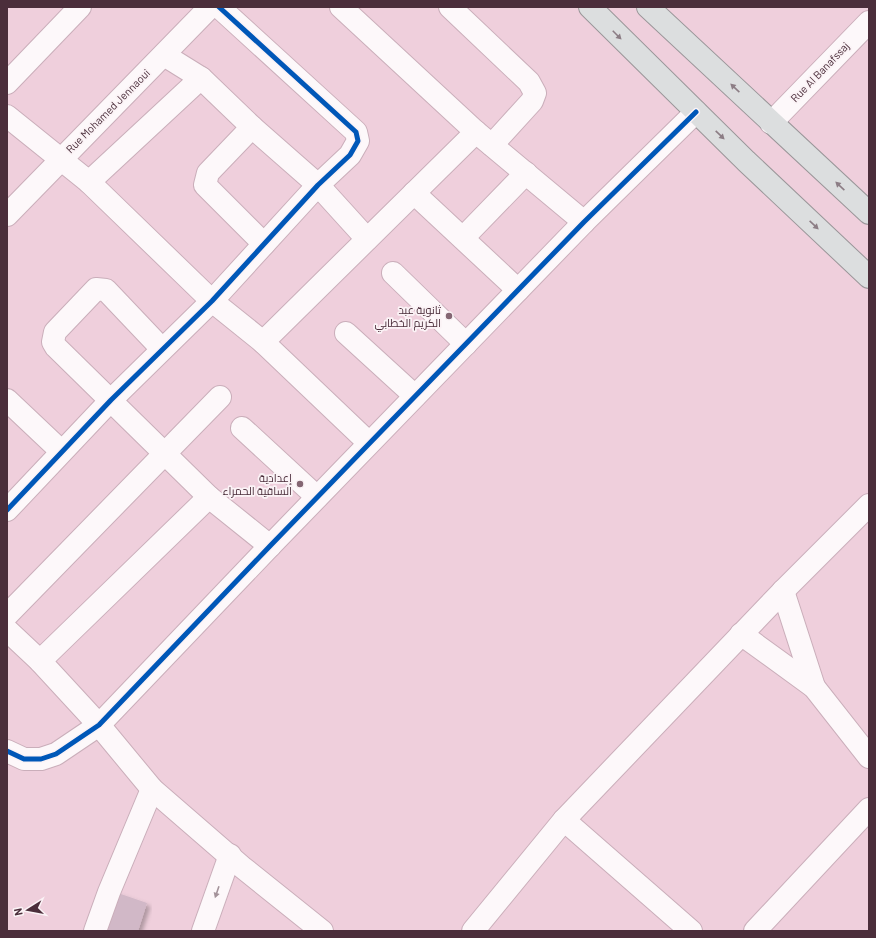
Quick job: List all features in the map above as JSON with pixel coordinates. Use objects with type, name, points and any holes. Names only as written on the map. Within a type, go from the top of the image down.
[{"type":"main road","points":[[590,7],[696,112],[869,277]]},
{"type":"main road","points":[[648,7],[869,213]]},
{"type":"street","points":[[7,83],[80,7]]},
{"type":"street","name":"Rue Mohamed Jennaoui","points":[[7,215],[59,160],[210,7]]},
{"type":"street","points":[[7,510],[111,400],[212,300],[318,185],[350,155],[356,147],[358,141],[356,132],[219,7]]},
{"type":"street","points":[[341,7],[484,138],[584,222]]},
{"type":"street","points":[[263,342],[414,192],[532,102],[535,93],[529,82],[450,7]]},
{"type":"street","name":"Rue Al Banafssaj","points":[[771,123],[869,22]]},
{"type":"street","points":[[164,55],[201,78],[252,127],[318,185],[368,239]]},
{"type":"street","points":[[89,182],[201,78]]},
{"type":"street","points":[[7,751],[24,760],[41,759],[56,754],[99,725],[369,443],[584,222],[696,112]]},
{"type":"street","points":[[7,116],[59,160],[89,182],[212,300],[263,342],[369,443]]},
{"type":"street","points":[[252,127],[208,173],[205,185],[264,244]]},
{"type":"street","points":[[463,238],[526,173]]},
{"type":"street","points":[[414,192],[518,290]]},
{"type":"street","points":[[392,273],[466,344]]},
{"type":"street","points":[[162,348],[106,290],[96,289],[55,332],[53,342],[56,347],[210,497],[270,546]]},
{"type":"street","points":[[346,333],[415,396]]},
{"type":"street","points":[[7,615],[220,397]]},
{"type":"street","points":[[7,400],[61,452]]},
{"type":"street","points":[[242,428],[317,497]]},
{"type":"street","points":[[40,661],[210,497]]},
{"type":"street","points":[[472,931],[564,820],[741,634],[869,505]]},
{"type":"street","points":[[783,591],[814,687]]},
{"type":"street","points":[[7,630],[40,661],[99,725],[152,789],[236,861],[322,931]]},
{"type":"street","points":[[741,634],[814,687],[869,757]]},
{"type":"street","points":[[95,931],[109,892],[152,789]]},
{"type":"street","points":[[755,931],[869,809]]},
{"type":"street","points":[[564,820],[691,931]]},
{"type":"street","points":[[203,931],[236,861]]},
{"type":"street","points":[[219,931],[236,861]]},
{"type":"building","points":[[112,891],[147,903],[138,931],[99,931]]},
{"type":"cycle path","points":[[7,510],[111,400],[212,301],[318,185],[350,155],[358,141],[356,132],[219,7]]},
{"type":"cycle path","points":[[7,751],[24,759],[41,759],[56,754],[99,725],[584,222],[696,112]]},
{"type":"place","name":"ثانوية عبد الكريم الخطابي","points":[[449,316]]},
{"type":"place","name":"إعدادية الساقية الحمراء","points":[[300,484]]}]
